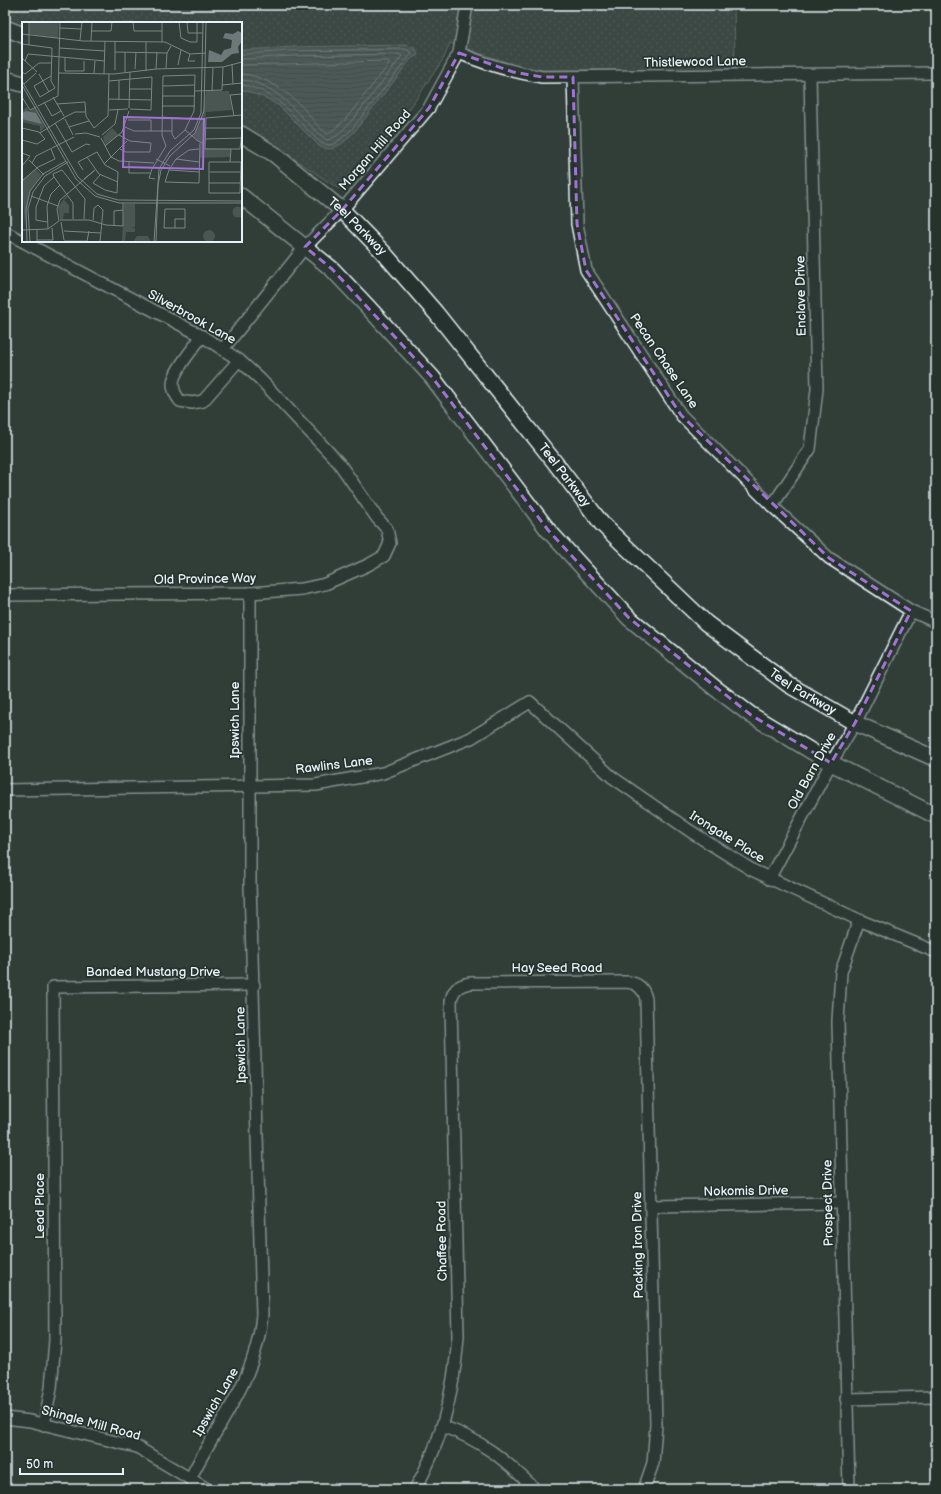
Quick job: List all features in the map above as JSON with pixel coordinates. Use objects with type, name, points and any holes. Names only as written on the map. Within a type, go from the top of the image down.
[{"type":"main road","points":[[5,28],[22,35]]},
{"type":"main road","points":[[5,79],[22,84]]},
{"type":"main road","name":"Teel Parkway","points":[[242,135],[274,154],[342,210],[383,252],[436,313],[602,524],[706,623],[789,685],[855,723],[936,759]]},
{"type":"main road","points":[[242,197],[332,269],[432,377],[548,530],[629,618],[715,688],[752,715],[831,763],[936,816]]},
{"type":"street","name":"Morgan Hill Road","points":[[223,349],[305,247],[342,210],[429,108],[459,52],[467,5]]},
{"type":"street","name":"Thistlewood Lane","points":[[459,52],[482,63],[513,72],[542,77],[936,73]]},
{"type":"street","name":"Enclave Drive","points":[[772,506],[810,449],[817,389],[810,75]]},
{"type":"street","name":"Pecan Chase Lane","points":[[573,77],[577,224],[586,270],[681,415],[772,506],[830,558],[911,611],[936,622]]},
{"type":"street","name":"Silverbrook Lane","points":[[5,232],[22,241]]},
{"type":"street","name":"Silverbrook Lane","points":[[24,242],[202,336],[239,360],[260,379],[339,463],[386,529],[390,543]]},
{"type":"street","points":[[202,336],[176,374],[172,383],[175,394],[180,401],[192,403],[203,401],[239,360]]},
{"type":"street","name":"Old Province Way","points":[[5,596],[250,593],[302,589],[325,584],[347,576],[384,556],[390,543]]},
{"type":"street","name":"Ipswich Lane","points":[[190,1479],[210,1440],[231,1408],[246,1378],[255,1354],[260,1333],[262,1315],[250,883],[250,593]]},
{"type":"street","name":"Old Barn Drive","points":[[769,879],[831,763],[855,723],[911,611]]},
{"type":"street","name":"Rawlins Lane","points":[[5,790],[316,785],[383,773],[471,738],[530,702]]},
{"type":"street","name":"Irongate Place","points":[[530,702],[612,777],[690,831],[769,879],[936,952]]},
{"type":"street","name":"Prospect Drive","points":[[848,1489],[838,1021],[841,972],[860,920]]},
{"type":"street","name":"Hay Seed Road","points":[[459,987],[470,983],[627,982],[640,986],[646,999]]},
{"type":"street","name":"Banded Mustang Drive","points":[[53,987],[254,985]]},
{"type":"street","name":"Lead Place","points":[[44,1425],[51,1388],[55,1345],[53,987]]},
{"type":"street","name":"Chaffee Road","points":[[415,1489],[428,1462],[442,1426],[453,1382],[458,1338],[451,1002],[453,994],[459,987]]},
{"type":"street","name":"Packing Iron Drive","points":[[644,1489],[652,1463],[656,1425],[646,999]]},
{"type":"street","name":"Nokomis Drive","points":[[651,1206],[842,1203]]},
{"type":"street","points":[[846,1399],[936,1397]]},
{"type":"street","name":"Shingle Mill Road","points":[[5,1418],[44,1425],[137,1447],[207,1489]]},
{"type":"street","points":[[442,1426],[461,1433],[500,1456],[535,1489]]},
{"type":"highlighted area","points":[[459,53],[513,72],[542,77],[573,77],[577,224],[586,270],[681,415],[829,558],[911,611],[855,723],[831,763],[751,715],[629,618],[548,530],[432,377],[332,269],[305,247],[342,210],[429,108]]},
{"type":"shaded area","points":[[5,5],[734,5],[735,70],[538,70],[514,65],[450,43],[444,58],[394,132],[339,189],[269,142],[242,128],[242,22],[22,22],[22,27],[5,22]]},
{"type":"water","points":[[407,45],[416,49],[418,55],[411,59],[355,131],[343,143],[331,149],[320,147],[279,106],[268,99],[242,89],[242,50],[295,47]]}]
